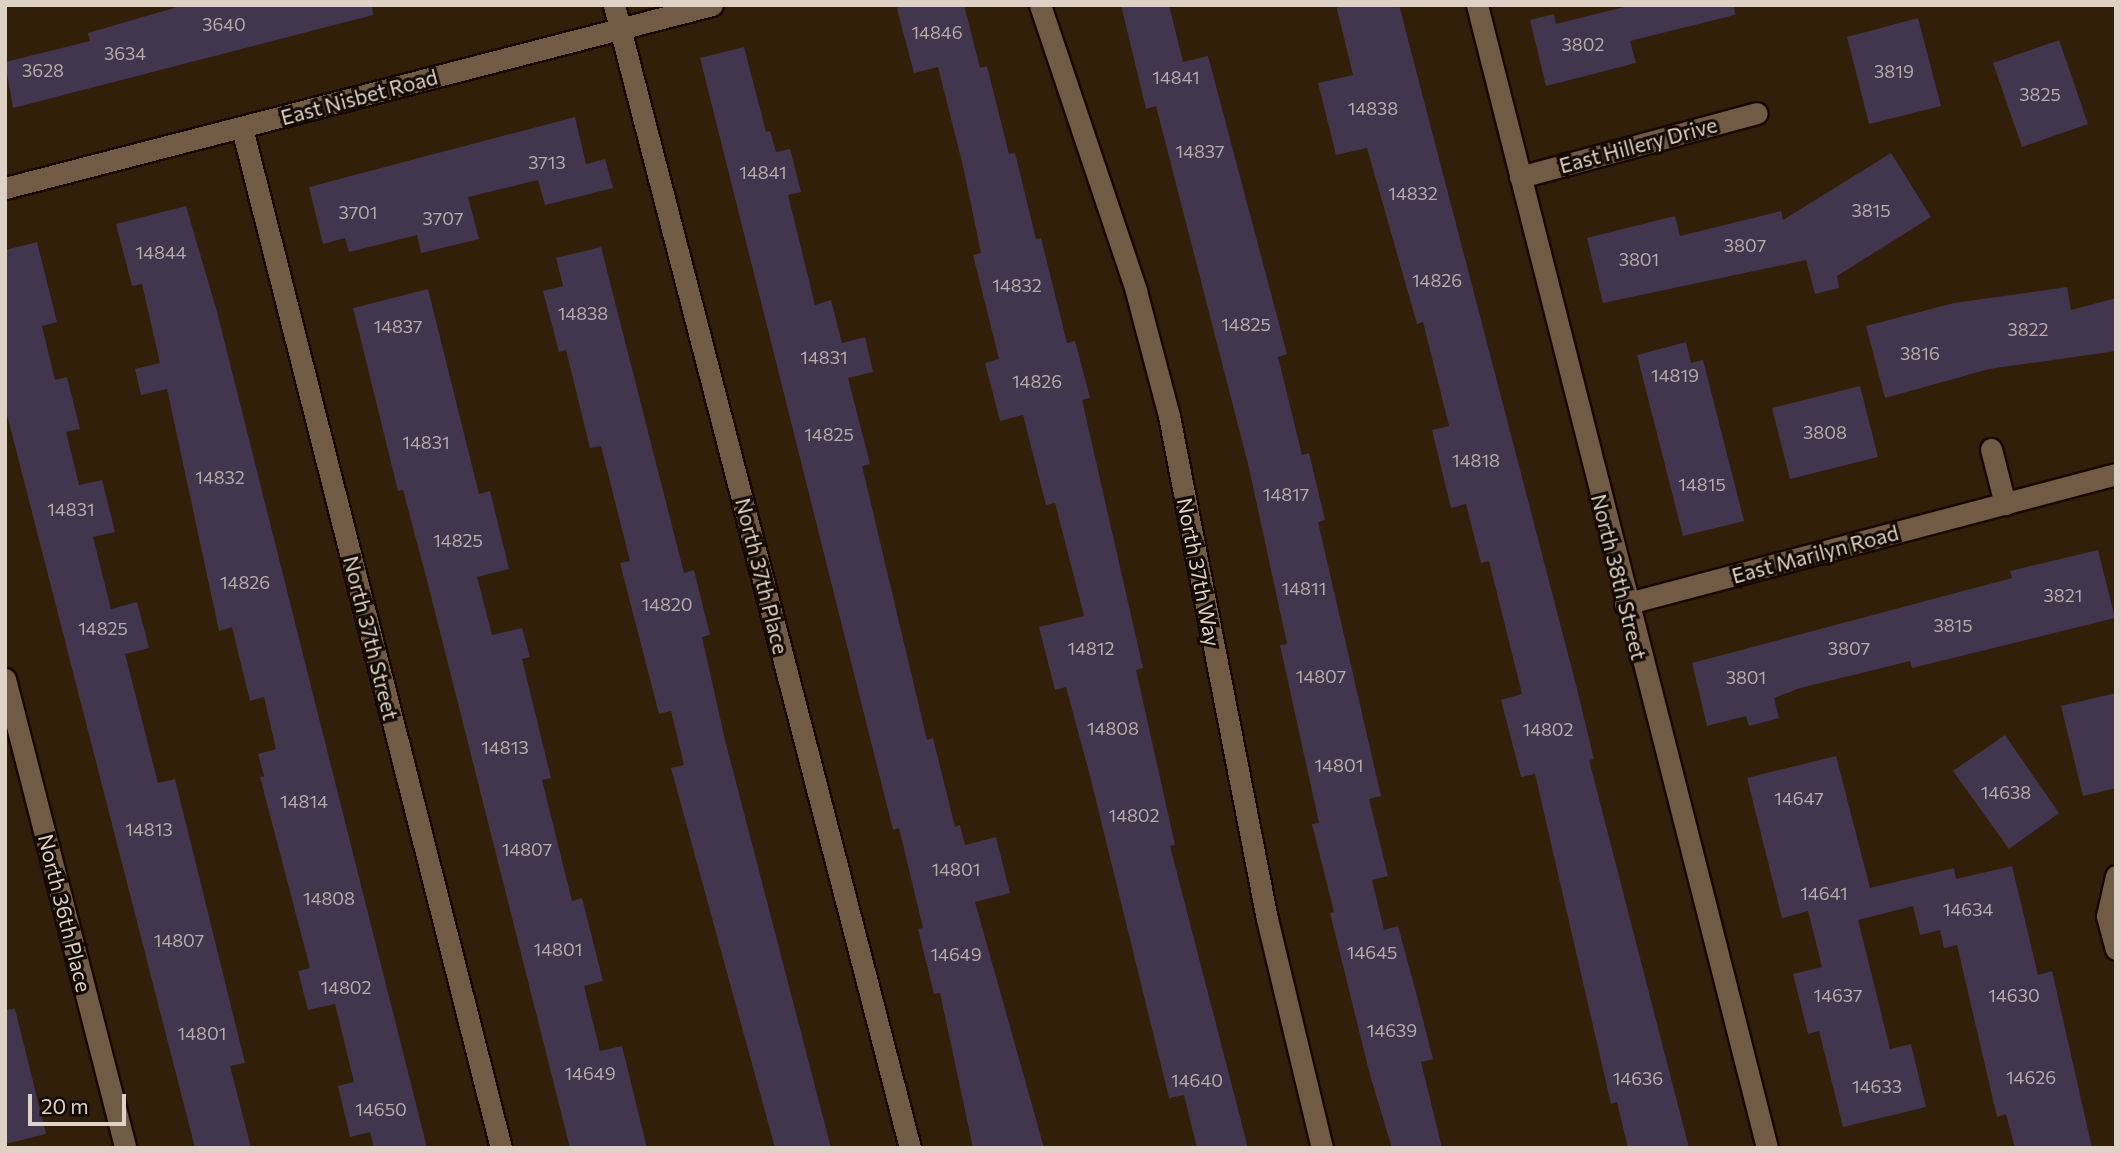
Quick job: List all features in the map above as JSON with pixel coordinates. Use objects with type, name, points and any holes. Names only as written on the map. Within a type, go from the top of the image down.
[{"type":"street","name":"North 37th Place","points":[[614,5],[910,1148]]},
{"type":"street","name":"East Nisbet Road","points":[[5,188],[712,5]]},
{"type":"street","name":"North 37th Way","points":[[1041,5],[1136,290],[1169,416],[1266,919],[1322,1148]]},
{"type":"street","name":"North 38th Street","points":[[1477,5],[1625,604],[1767,1148]]},
{"type":"street","name":"East Hillery Drive","points":[[1520,177],[1757,113]]},
{"type":"street","name":"North 37th Street","points":[[242,128],[501,1148]]},
{"type":"street","points":[[1991,449],[2005,504]]},
{"type":"street","name":"East Marilyn Road","points":[[1625,604],[2116,474]]},
{"type":"street","name":"North 36th Place","points":[[5,679],[125,1148]]},
{"type":"street","points":[[2114,876],[2107,916],[2116,949]]},
{"type":"building","points":[[184,5],[372,5],[373,15],[13,108],[5,62],[90,41],[88,33]]},
{"type":"building","points":[[896,5],[964,5],[980,68],[987,66],[1009,154],[1015,153],[1036,239],[1041,238],[1067,343],[1075,341],[1090,398],[1082,400],[1143,668],[1136,670],[1175,845],[1170,846],[1248,1148],[1197,1148],[1184,1095],[1169,1098],[1066,687],[1055,690],[1039,627],[1084,616],[1055,503],[1046,505],[1023,415],[1000,421],[985,363],[999,359],[973,255],[981,253],[963,166],[938,67],[914,73]]},
{"type":"building","points":[[1121,5],[1169,5],[1183,62],[1208,56],[1287,354],[1278,357],[1302,455],[1309,453],[1325,520],[1318,522],[1381,796],[1369,799],[1388,876],[1372,880],[1384,930],[1398,926],[1414,985],[1433,1059],[1421,1062],[1442,1148],[1392,1148],[1370,1075],[1330,913],[1334,912],[1312,824],[1319,823],[1280,645],[1287,644],[1249,468],[1156,106],[1146,109]]},
{"type":"building","points":[[1336,5],[1399,5],[1575,681],[1594,759],[1589,760],[1689,1148],[1628,1148],[1617,1102],[1611,1104],[1535,774],[1521,777],[1501,700],[1522,694],[1489,561],[1481,563],[1466,504],[1451,508],[1432,430],[1449,426],[1423,322],[1417,324],[1367,148],[1336,155],[1318,83],[1353,75]]},
{"type":"building","points":[[1632,5],[1734,5],[1735,15],[1630,41],[1636,63],[1546,86],[1530,20],[1554,14],[1556,24]]},
{"type":"building","points":[[1918,18],[1941,106],[1869,124],[1847,37]]},
{"type":"building","points":[[2059,40],[2088,124],[2022,147],[1993,63]]},
{"type":"building","points":[[744,47],[766,132],[770,131],[776,152],[790,149],[801,192],[788,195],[815,305],[831,300],[842,343],[865,337],[873,372],[848,378],[870,464],[862,466],[927,740],[933,738],[955,827],[960,825],[965,845],[996,837],[1010,893],[975,902],[1044,1148],[973,1148],[940,993],[934,994],[918,929],[923,928],[899,828],[893,830],[700,58]]},
{"type":"building","points":[[575,117],[586,164],[605,159],[613,188],[545,205],[538,180],[468,197],[479,239],[421,253],[417,235],[349,252],[345,238],[323,244],[309,187]]},
{"type":"building","points":[[1891,153],[1931,217],[1837,276],[1839,288],[1815,294],[1806,260],[1603,303],[1587,238],[1675,216],[1680,236],[1781,211],[1783,220]]},
{"type":"building","points":[[186,206],[217,312],[427,1148],[374,1148],[370,1132],[350,1137],[338,1086],[354,1082],[335,1004],[308,1010],[298,971],[310,968],[260,777],[264,776],[258,754],[276,749],[264,697],[250,701],[232,627],[219,631],[167,389],[141,395],[135,369],[160,363],[142,284],[132,286],[116,224]]},
{"type":"building","points":[[37,242],[57,322],[42,326],[55,380],[67,377],[80,429],[66,432],[79,485],[102,480],[115,532],[93,537],[111,609],[137,602],[149,648],[125,654],[158,783],[175,779],[245,1063],[230,1066],[251,1148],[195,1148],[5,407],[5,250]]},
{"type":"building","points":[[601,247],[684,573],[694,570],[710,635],[702,637],[725,740],[831,1148],[775,1148],[671,768],[684,765],[671,711],[659,714],[620,563],[630,561],[601,446],[590,448],[566,350],[559,352],[543,291],[563,286],[556,258]]},
{"type":"building","points":[[2067,287],[2071,310],[2116,298],[2116,351],[1989,369],[1885,398],[1866,326],[1954,303]]},
{"type":"building","points":[[428,289],[479,494],[490,491],[509,569],[477,577],[492,635],[522,628],[530,657],[522,659],[551,778],[542,780],[572,901],[582,898],[603,981],[584,986],[600,1051],[622,1046],[647,1148],[570,1148],[429,588],[403,490],[398,491],[353,308]]},
{"type":"building","points":[[1686,342],[1691,363],[1703,360],[1744,521],[1683,536],[1637,355]]},
{"type":"building","points":[[1860,386],[1878,457],[1790,479],[1772,408]]},
{"type":"building","points":[[2098,550],[2115,618],[1912,668],[1910,661],[1800,688],[1774,698],[1779,718],[1749,726],[1746,716],[1707,726],[1692,663],[2012,578],[2010,571]]},
{"type":"building","points":[[2116,693],[2116,788],[2083,796],[2061,706]]},
{"type":"building","points":[[2005,735],[2059,813],[2009,849],[1953,771]]},
{"type":"building","points":[[1836,756],[1870,888],[1954,868],[1956,879],[2012,866],[2038,975],[2052,971],[2092,1148],[2015,1148],[2006,1114],[1997,1117],[1957,945],[1944,948],[1940,930],[1920,935],[1913,906],[1858,920],[1890,1049],[1911,1044],[1926,1107],[1843,1127],[1819,1031],[1808,1034],[1793,974],[1822,967],[1808,911],[1782,918],[1747,778]]},
{"type":"building","points":[[15,1009],[46,1134],[5,1144],[5,1010]]}]
